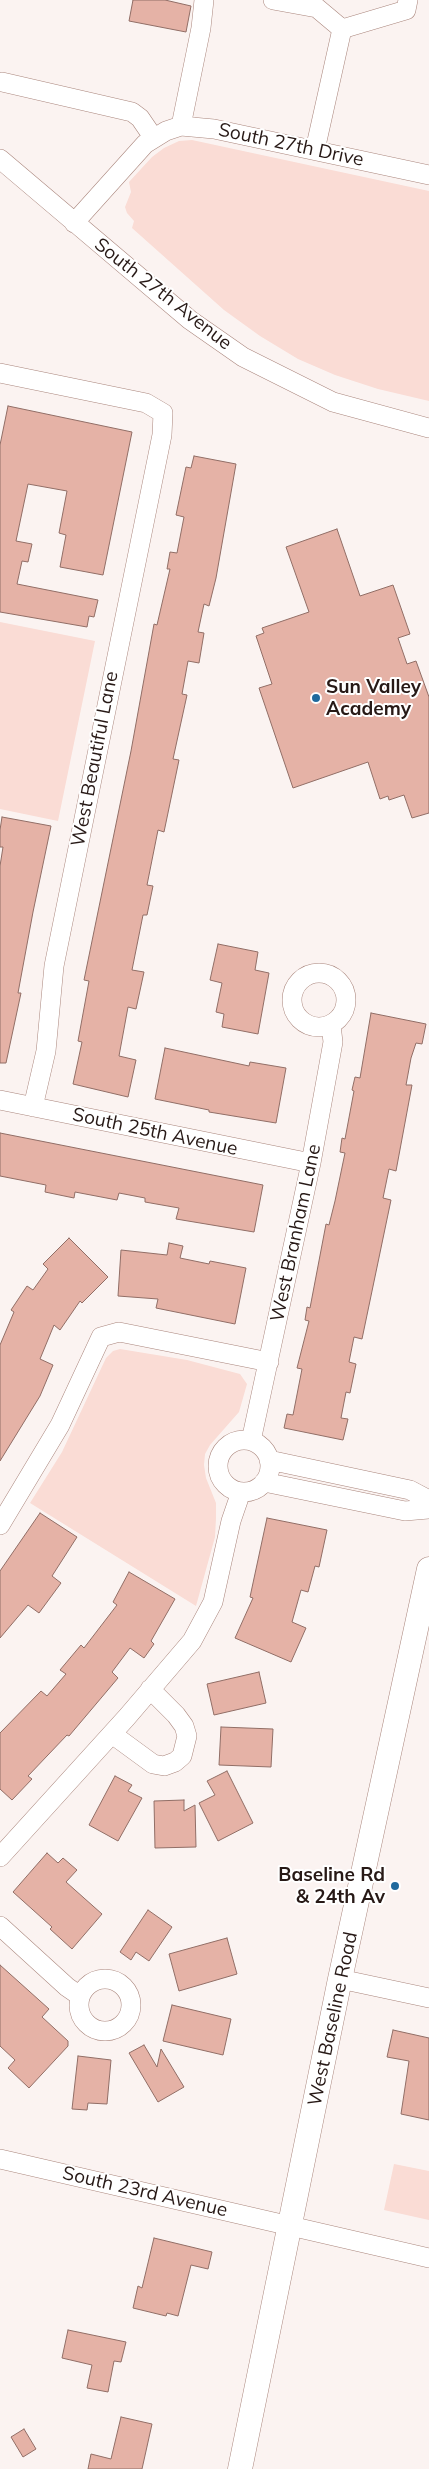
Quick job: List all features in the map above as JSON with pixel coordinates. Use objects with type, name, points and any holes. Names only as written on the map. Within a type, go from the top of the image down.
[{"type":"main road","name":"West Baseline Road","points":[[240,2469],[340,1980],[429,1569]]},
{"type":"street","points":[[181,126],[201,28],[204,0]]},
{"type":"street","points":[[273,0],[318,4],[342,29]]},
{"type":"street","points":[[342,29],[406,10],[408,0]]},
{"type":"street","points":[[315,150],[342,29]]},
{"type":"street","points":[[2,82],[132,112],[140,118],[153,137]]},
{"type":"street","name":"South 27th Drive","points":[[74,223],[120,170],[153,137],[181,126],[214,129],[429,175]]},
{"type":"street","name":"South 27th Avenue","points":[[0,159],[190,320],[243,356],[333,402],[429,428]]},
{"type":"street","name":"West Beautiful Lane","points":[[0,373],[146,403],[163,413],[162,435],[54,966],[46,1051],[33,1107]]},
{"type":"street","name":"West Branham Lane","points":[[251,1441],[311,1164],[333,1042],[331,1025]]},
{"type":"street","name":"South 25th Avenue","points":[[0,1100],[311,1164]]},
{"type":"street","points":[[0,1524],[60,1425],[101,1337],[119,1332],[269,1362]]},
{"type":"street","points":[[243,1440],[251,1441],[263,1448],[269,1460],[269,1472],[264,1482],[250,1491],[241,1492],[226,1485],[220,1478],[218,1461],[227,1446],[243,1440]]},
{"type":"street","points":[[269,1460],[410,1490],[429,1500]]},
{"type":"street","points":[[264,1482],[405,1511],[429,1509]]},
{"type":"street","points":[[0,1857],[112,1734],[192,1641],[213,1602],[232,1521],[241,1492]]},
{"type":"street","points":[[112,1734],[153,1764],[164,1766],[175,1762],[182,1756],[187,1736],[184,1726],[176,1715],[150,1689]]},
{"type":"street","points":[[0,1926],[67,1987],[80,1996]]},
{"type":"street","points":[[340,1980],[429,1998]]},
{"type":"street","name":"South 23rd Avenue","points":[[0,2159],[239,2213],[290,2228],[429,2258]]},
{"type":"shaded area","points":[[192,140],[429,191],[429,401],[378,389],[335,375],[298,359],[260,336],[224,310],[132,228],[134,221],[127,213],[125,207],[131,192],[129,182],[152,157],[164,148],[179,141]]},
{"type":"shaded area","points":[[0,622],[95,641],[58,821],[0,809]]},
{"type":"shaded area","points":[[120,1349],[187,1360],[240,1374],[247,1384],[239,1412],[210,1445],[205,1454],[206,1478],[216,1503],[215,1537],[196,1606],[30,1503],[62,1452],[106,1358],[113,1351]]},
{"type":"shaded area","points":[[394,2164],[429,2171],[429,2220],[384,2210]]},
{"type":"building","points":[[133,0],[165,0],[191,6],[186,32],[129,21]]},
{"type":"building","points":[[8,406],[132,432],[103,575],[60,567],[66,535],[59,533],[67,491],[28,484],[16,541],[32,544],[28,562],[22,561],[17,584],[98,600],[94,617],[89,616],[87,627],[0,612],[0,445]]},
{"type":"building","points":[[194,456],[236,464],[216,578],[209,606],[204,604],[198,632],[204,633],[199,663],[188,661],[182,694],[187,695],[173,759],[179,760],[164,832],[158,830],[147,885],[153,886],[147,915],[143,915],[132,970],[144,972],[136,1009],[128,1007],[119,1056],[136,1060],[128,1097],[73,1084],[82,1042],[78,1041],[89,981],[84,980],[131,751],[154,624],[157,625],[170,569],[167,569],[170,552],[177,553],[184,517],[176,515],[186,467],[191,468]]},
{"type":"building","points":[[337,529],[360,596],[393,585],[410,634],[398,638],[407,664],[416,661],[429,697],[429,813],[412,818],[404,795],[389,800],[388,796],[380,799],[368,762],[293,788],[259,688],[272,684],[256,636],[264,633],[262,628],[309,612],[286,547]]},
{"type":"building","points":[[2,817],[51,826],[18,993],[21,993],[6,1063],[0,1063],[0,866],[3,847],[0,847],[0,830]]},
{"type":"building","points":[[218,944],[258,952],[255,970],[269,973],[258,1034],[222,1027],[224,1014],[216,1012],[222,983],[210,980]]},
{"type":"building","points":[[371,1013],[426,1024],[422,1044],[416,1043],[411,1058],[406,1085],[412,1085],[396,1171],[389,1169],[383,1198],[391,1200],[362,1339],[354,1337],[349,1362],[356,1364],[350,1393],[346,1392],[341,1418],[348,1419],[343,1440],[284,1428],[287,1414],[293,1415],[302,1369],[297,1368],[309,1321],[305,1320],[307,1307],[310,1308],[326,1224],[329,1225],[335,1201],[345,1153],[340,1152],[342,1138],[345,1139],[355,1077],[360,1078]]},
{"type":"building","points":[[165,1048],[249,1066],[250,1062],[286,1068],[276,1123],[209,1112],[209,1110],[155,1099]]},
{"type":"building","points":[[0,1133],[263,1185],[254,1232],[176,1219],[179,1208],[145,1202],[145,1198],[119,1193],[117,1200],[75,1192],[74,1198],[45,1192],[46,1185],[0,1176]]},
{"type":"building","points":[[69,1238],[108,1277],[82,1303],[80,1301],[60,1330],[54,1325],[40,1359],[53,1365],[40,1396],[0,1461],[0,1345],[14,1312],[11,1310],[27,1286],[33,1290],[48,1269],[43,1264]]},
{"type":"building","points":[[169,1243],[183,1246],[180,1258],[209,1264],[210,1261],[246,1268],[235,1324],[156,1308],[158,1299],[118,1296],[121,1250],[167,1255]]},
{"type":"building","points":[[40,1513],[77,1537],[52,1576],[61,1583],[39,1613],[28,1605],[0,1638],[0,1571]]},
{"type":"building","points":[[267,1518],[327,1530],[319,1567],[315,1566],[308,1592],[301,1590],[292,1622],[306,1628],[291,1662],[235,1638],[253,1598],[250,1597]]},
{"type":"building","points":[[129,1572],[175,1599],[151,1641],[154,1644],[144,1658],[130,1648],[112,1672],[118,1678],[69,1736],[67,1735],[28,1776],[32,1779],[12,1800],[0,1789],[0,1733],[41,1691],[47,1696],[66,1674],[60,1670],[81,1645],[84,1648],[117,1605],[113,1602]]},
{"type":"building","points":[[259,1672],[266,1703],[214,1715],[207,1684]]},
{"type":"building","points":[[221,1727],[273,1729],[271,1767],[219,1765]]},
{"type":"building","points":[[227,1771],[253,1823],[218,1841],[199,1803],[215,1795],[207,1781]]},
{"type":"building","points":[[115,1776],[132,1785],[128,1791],[142,1798],[118,1841],[89,1825]]},
{"type":"building","points":[[184,1800],[184,1811],[195,1805],[196,1847],[155,1848],[154,1801]]},
{"type":"building","points":[[47,1853],[58,1863],[63,1858],[77,1870],[66,1882],[102,1914],[72,1949],[50,1929],[52,1927],[13,1892]]},
{"type":"building","points":[[148,1910],[172,1927],[149,1961],[136,1952],[131,1960],[120,1952]]},
{"type":"building","points":[[227,1938],[237,1974],[179,1991],[169,1954]]},
{"type":"building","points":[[0,1965],[49,2009],[42,2017],[68,2041],[68,2046],[29,2088],[8,2068],[15,2060],[0,2046]]},
{"type":"building","points":[[172,2005],[231,2019],[223,2055],[163,2041]]},
{"type":"building","points":[[393,2030],[429,2038],[429,2120],[401,2114],[409,2061],[387,2057]]},
{"type":"building","points":[[144,2045],[157,2067],[161,2049],[184,2087],[158,2102],[129,2053]]},
{"type":"building","points":[[78,2056],[111,2060],[107,2104],[88,2103],[87,2110],[72,2109]]},
{"type":"building","points":[[154,2238],[212,2252],[208,2269],[191,2265],[178,2316],[167,2313],[166,2316],[133,2308],[138,2286],[142,2288]]},
{"type":"building","points":[[68,2330],[126,2342],[121,2362],[114,2361],[108,2392],[87,2388],[92,2365],[62,2358]]},
{"type":"building","points":[[121,2417],[152,2424],[142,2469],[88,2469],[91,2454],[111,2459]]},
{"type":"building","points":[[24,2429],[36,2449],[23,2457],[11,2437]]},
{"type":"place","name":"Sun Valley Academy","points":[[316,698]]},
{"type":"place","name":"Baseline Rd & 24th Av","points":[[395,1886]]}]
